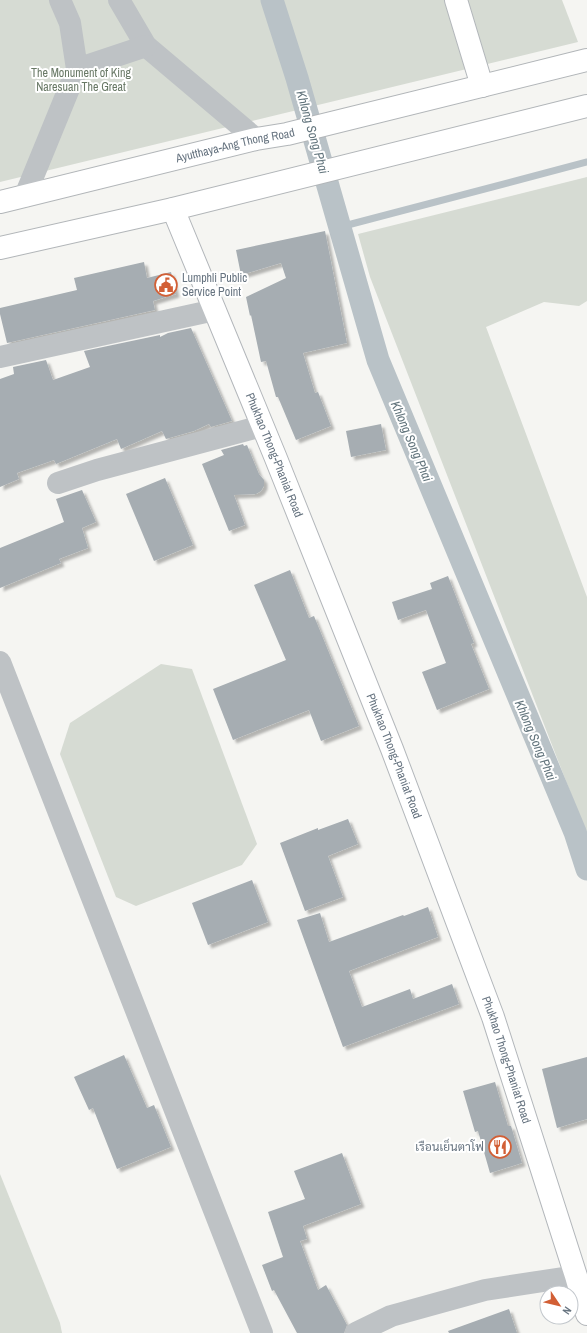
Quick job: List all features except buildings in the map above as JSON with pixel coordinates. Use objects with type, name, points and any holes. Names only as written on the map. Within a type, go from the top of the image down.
[{"type":"street","points":[[24,196],[76,69],[70,23],[60,0]]},
{"type":"street","points":[[119,0],[146,46],[256,139]]},
{"type":"street","points":[[456,0],[482,86]]},
{"type":"street","points":[[76,69],[146,46]]},
{"type":"street","name":"Ayutthaya-Ang Thong Road","points":[[0,202],[256,139],[287,134],[587,60]]},
{"type":"street","points":[[0,248],[173,209],[587,106]]},
{"type":"street","name":"Phukhao Thong-Phaniat Road","points":[[173,209],[384,727],[490,1009],[587,1314]]},
{"type":"street","points":[[0,357],[215,310]]},
{"type":"street","points":[[58,483],[97,470],[262,426]]},
{"type":"street","points":[[0,662],[262,1333]]},
{"type":"street","points":[[356,1333],[391,1316],[485,1290],[576,1276]]},
{"type":"green space","name":"The Monument of King Naresuan The Great","points":[[0,0],[562,0],[578,42],[0,182]]},
{"type":"green space","points":[[587,177],[587,301],[579,306],[544,302],[486,327],[587,597],[587,835],[370,277],[358,234]]},
{"type":"green space","points":[[161,664],[192,669],[257,844],[242,865],[136,906],[116,897],[60,754],[70,723]]},
{"type":"green space","points":[[0,1174],[60,1323],[62,1333],[0,1333]]},
{"type":"waterway","name":"Khlong Song Phai","points":[[272,0],[297,78],[378,360],[575,832],[587,869]]},
{"type":"waterway","points":[[340,227],[587,162]]},
{"type":"place","name":"Lumphli Public Service Point","points":[[166,285]]},
{"type":"place","name":"เรือนเย็นตาโฟ","points":[[500,1147]]}]
